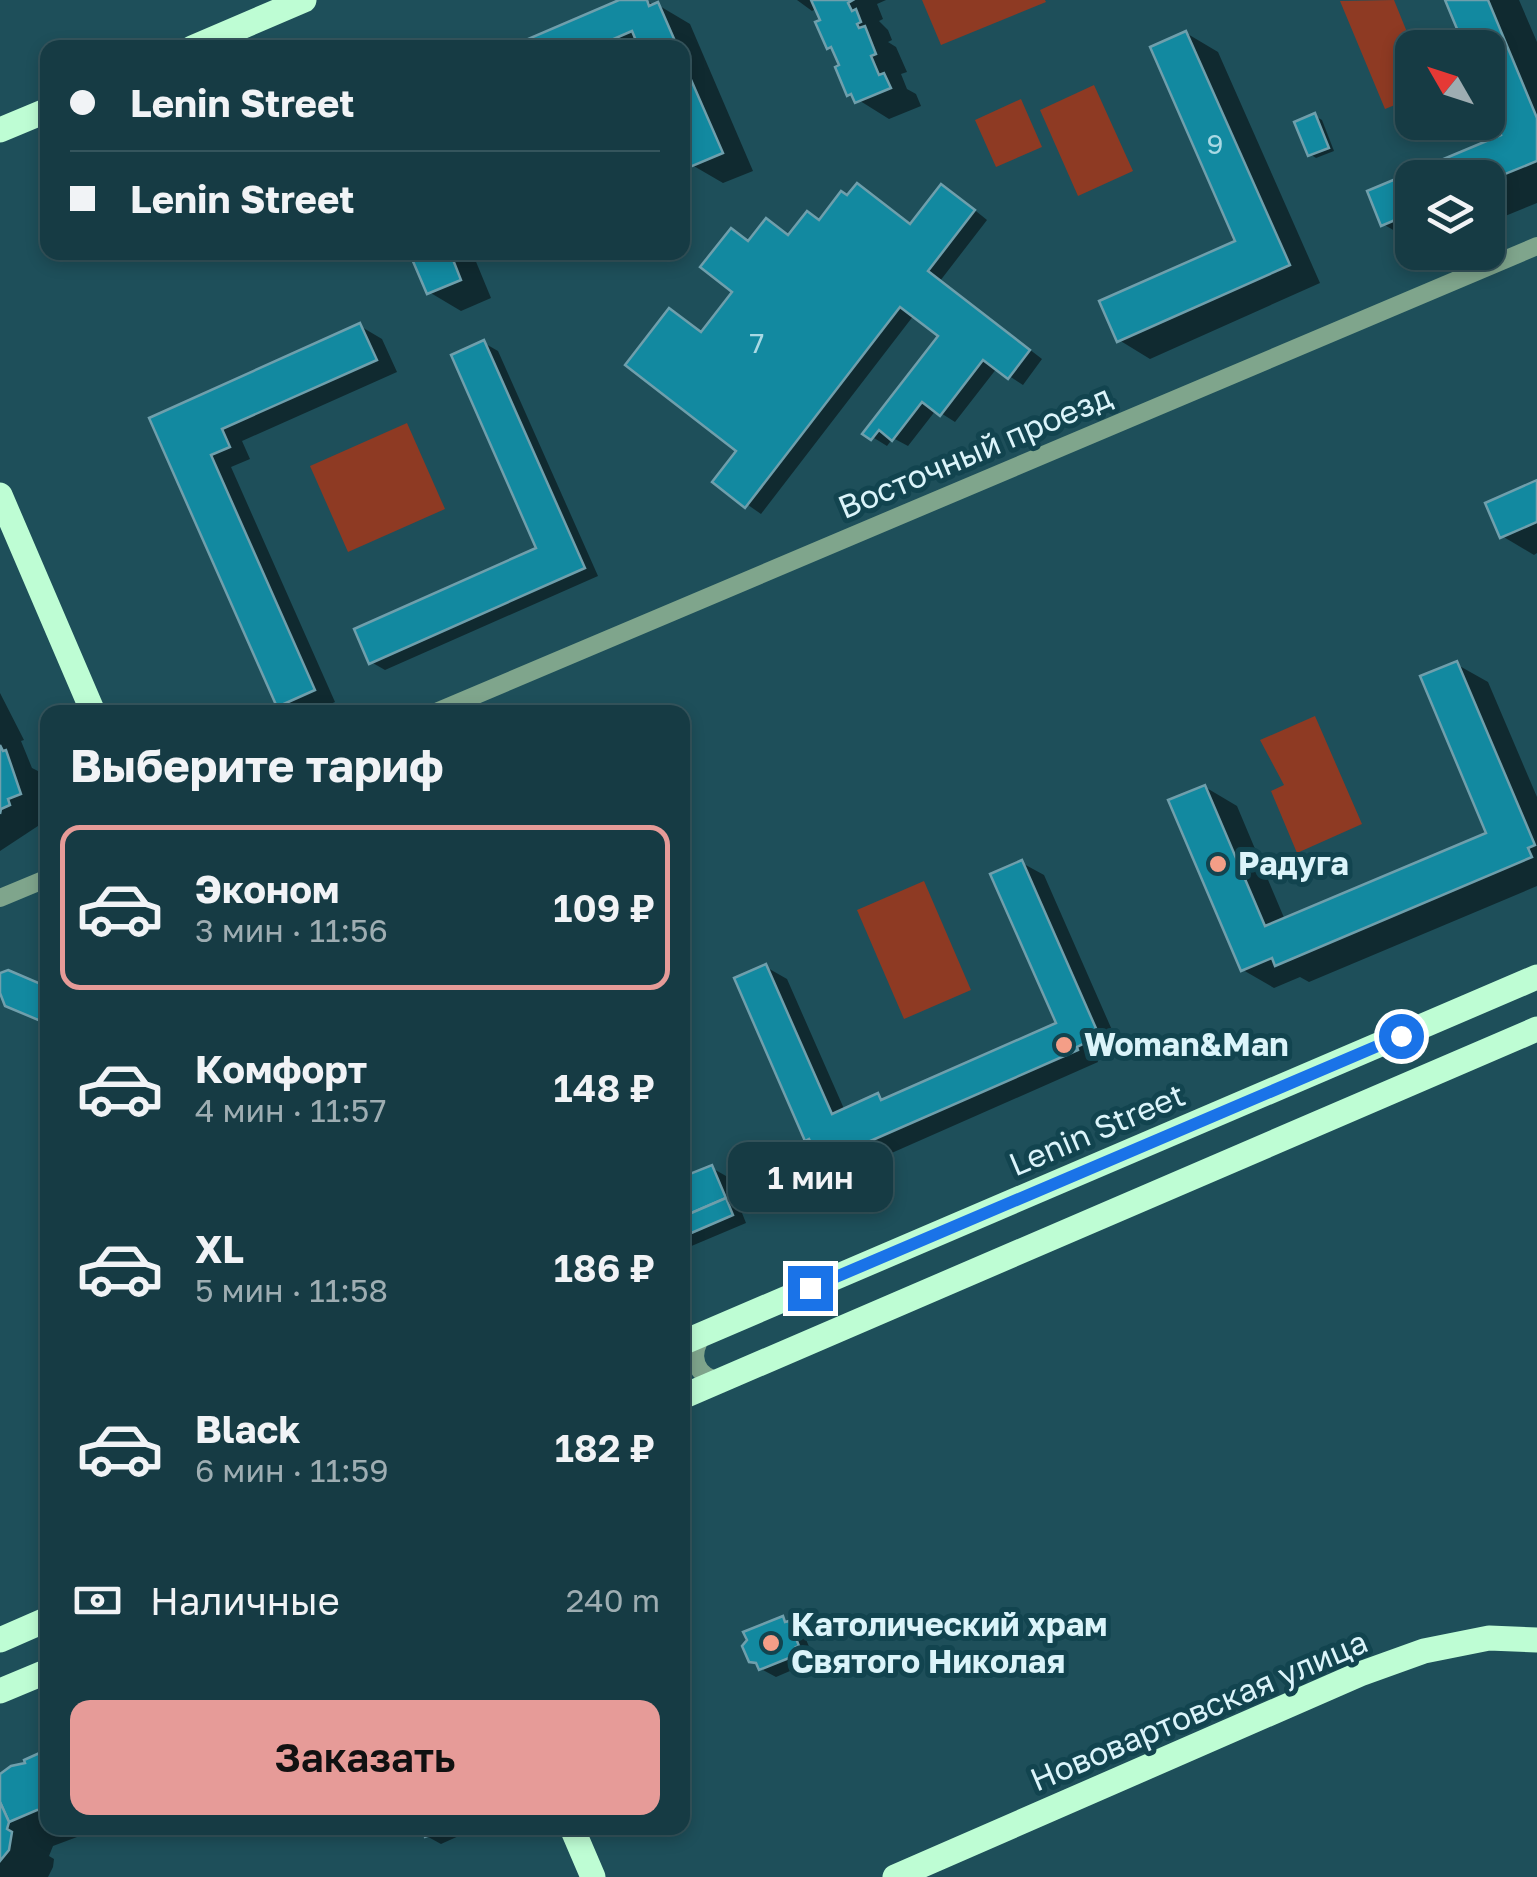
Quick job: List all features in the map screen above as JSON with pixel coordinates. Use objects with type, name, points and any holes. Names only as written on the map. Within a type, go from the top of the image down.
[{"type":"main road","points":[[211,40],[304,0]]},
{"type":"main road","points":[[0,130],[40,113]]},
{"type":"main road","points":[[0,495],[90,705]]},
{"type":"main road","name":"Lenin Street","points":[[693,1339],[1537,977]]},
{"type":"main road","points":[[690,1394],[1537,1029]]},
{"type":"main road","points":[[0,1640],[40,1622]]},
{"type":"main road","name":"Нововартовская улица","points":[[895,1877],[1360,1674],[1424,1652],[1490,1638],[1537,1640]]},
{"type":"main road","points":[[0,1691],[40,1674]]},
{"type":"main road","points":[[575,1835],[593,1877]]},
{"type":"street","name":"Восточный проезд","points":[[453,705],[1537,246]]},
{"type":"street","points":[[0,898],[40,881]]},
{"type":"street","points":[[693,1339],[695,1363],[705,1376],[721,1381]]},
{"type":"shaded area","points":[[922,0],[1045,0],[1046,2],[941,45]]},
{"type":"shaded area","points":[[1394,0],[1406,30],[1395,30],[1395,105],[1385,109],[1340,1]]},
{"type":"shaded area","points":[[1094,85],[1133,171],[1078,196],[1040,110]]},
{"type":"shaded area","points":[[1021,99],[1042,147],[996,167],[975,120]]},
{"type":"shaded area","points":[[407,423],[445,509],[348,552],[310,466]]},
{"type":"shaded area","points":[[1315,716],[1362,824],[1297,853],[1271,791],[1284,785],[1260,740]]},
{"type":"shaded area","points":[[924,881],[971,990],[904,1019],[857,910]]},
{"type":"building","points":[[619,0],[647,0],[649,6],[658,2],[675,40],[636,40],[632,31],[611,40],[526,40]]},
{"type":"building","points":[[811,0],[853,0],[848,3],[852,11],[856,9],[859,28],[865,26],[879,75],[884,73],[891,88],[855,103],[851,94],[847,96],[835,67],[839,65],[815,22],[820,20]]},
{"type":"building","points":[[1445,0],[1488,0],[1500,30],[1458,30]]},
{"type":"building","points":[[1186,31],[1290,265],[1117,342],[1099,301],[1235,241],[1150,47]]},
{"type":"building","points":[[1505,41],[1537,118],[1537,161],[1505,174],[1505,160],[1441,160],[1489,140],[1505,140]]},
{"type":"building","points":[[690,77],[723,153],[690,167]]},
{"type":"building","points":[[1315,113],[1329,148],[1308,156],[1294,122]]},
{"type":"building","points":[[1395,179],[1395,220],[1381,226],[1367,191]]},
{"type":"building","points":[[857,183],[910,224],[941,184],[975,210],[928,271],[1030,350],[1008,379],[983,360],[940,416],[922,402],[892,441],[879,430],[871,440],[862,434],[938,336],[900,307],[745,508],[712,482],[736,451],[625,365],[669,308],[701,332],[732,292],[700,267],[731,228],[748,241],[766,218],[788,235],[807,211],[819,220],[841,191],[847,195]]},
{"type":"building","points":[[412,260],[453,260],[461,280],[427,294]]},
{"type":"building","points":[[360,323],[377,360],[222,429],[230,447],[211,455],[315,690],[276,705],[149,418]]},
{"type":"building","points":[[484,340],[585,568],[369,664],[354,629],[536,548],[451,355]]},
{"type":"building","points":[[1537,480],[1537,522],[1500,538],[1485,503]]},
{"type":"building","points":[[1457,661],[1535,845],[1528,848],[1532,857],[1275,966],[1272,958],[1241,971],[1168,800],[1205,785],[1265,926],[1486,833],[1420,676]]},
{"type":"building","points":[[0,745],[6,750],[21,794],[8,799],[10,805],[1,809],[0,814]]},
{"type":"building","points":[[1022,860],[1098,1033],[1083,1040],[1085,1043],[1078,1050],[820,1163],[809,1139],[805,1141],[734,978],[766,964],[832,1114],[878,1093],[881,1100],[1056,1023],[990,874]]},
{"type":"building","points":[[8,970],[40,984],[40,1021],[5,1006],[0,973]]},
{"type":"building","points":[[712,1165],[726,1198],[690,1214],[690,1174]]},
{"type":"building","points":[[726,1198],[733,1215],[690,1234],[690,1214]]},
{"type":"building","name":"Католический храм Святого Николая","points":[[783,1616],[785,1622],[789,1621],[799,1654],[759,1670],[756,1663],[749,1662],[742,1646],[747,1640],[743,1632]]},
{"type":"building","points":[[40,1753],[40,1810],[9,1822],[0,1802],[0,1774],[25,1763],[24,1760]]},
{"type":"building","points":[[0,1802],[9,1822],[7,1829],[12,1832],[9,1850],[0,1861]]},
{"type":"place","name":"Радуга","points":[[1218,864]]},
{"type":"place","name":"Woman&Man","points":[[1064,1045]]},
{"type":"place","name":"Католический храм Святого Николая","points":[[771,1643]]},
{"type":"route","points":[[810,1288],[1401,1036]]}]
